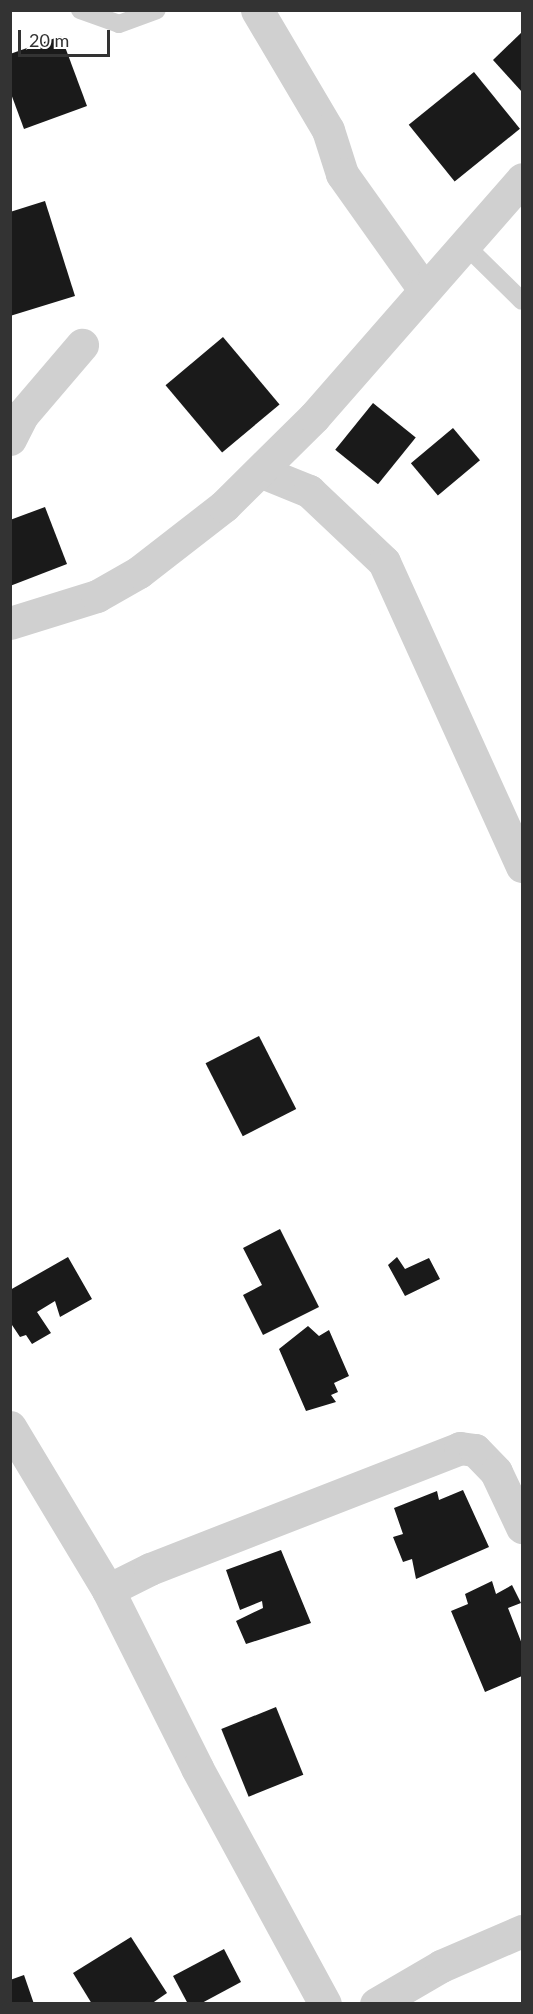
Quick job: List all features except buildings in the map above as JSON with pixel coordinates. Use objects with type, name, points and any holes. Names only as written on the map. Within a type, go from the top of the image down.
[{"type":"street","points":[[256,10],[328,130],[342,174],[423,288]]},
{"type":"street","points":[[10,623],[96,596],[139,572],[262,472],[522,179]]},
{"type":"street","points":[[10,439],[23,414],[82,345]]},
{"type":"street","points":[[262,472],[309,491],[384,562],[513,824],[522,866]]},
{"type":"street","points":[[10,1427],[108,1590],[197,1768],[325,2004]]},
{"type":"street","points":[[108,1590],[150,1569],[460,1448],[484,1456],[522,1527]]},
{"type":"street","points":[[376,2004],[441,1966],[522,1931]]},
{"type":"lane","points":[[80,10],[119,24],[157,10]]},
{"type":"lane","points":[[464,244],[522,301]]}]
